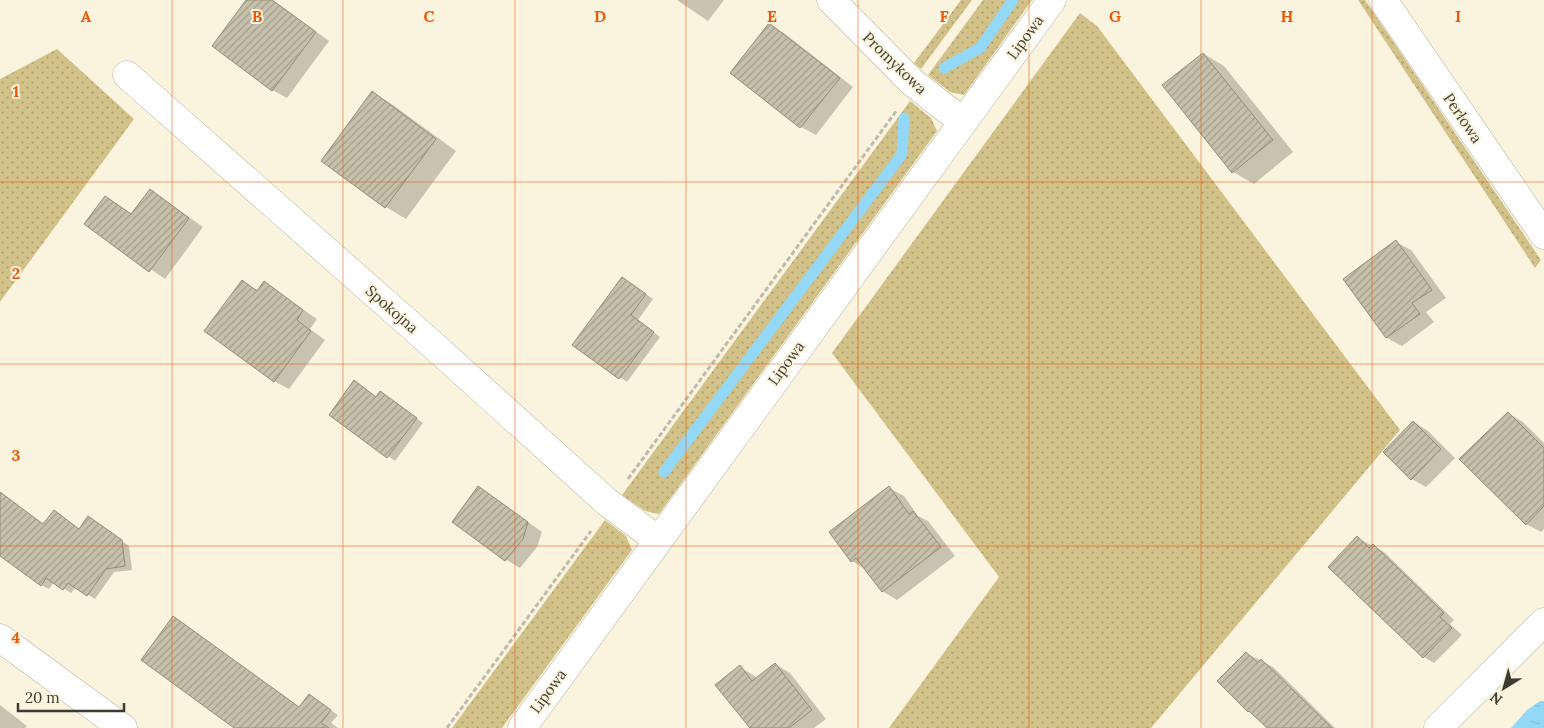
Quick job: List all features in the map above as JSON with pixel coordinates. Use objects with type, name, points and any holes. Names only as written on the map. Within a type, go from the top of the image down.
[{"type":"street","name":"Promykowa","points":[[831,0],[912,82],[962,122]]},
{"type":"street","name":"Lipowa","points":[[522,728],[1052,0]]},
{"type":"street","name":"Perłowa","points":[[1382,0],[1544,235]]},
{"type":"street","name":"Spokojna","points":[[127,75],[424,337],[607,502],[658,540]]},
{"type":"street","points":[[1438,728],[1544,622]]},
{"type":"street","points":[[0,638],[122,728]]},
{"type":"path","points":[[625,484],[900,106]]},
{"type":"path","points":[[447,728],[596,525]]},
{"type":"shaded area","points":[[961,0],[972,0],[921,69],[914,63]]},
{"type":"shaded area","points":[[983,0],[1032,0],[964,95],[950,92],[928,75]]},
{"type":"shaded area","points":[[1358,0],[1365,0],[1541,260],[1535,268]]},
{"type":"shaded area","points":[[1080,13],[1097,26],[1400,430],[1151,728],[889,728],[999,577],[832,353]]},
{"type":"shaded area","points":[[57,49],[134,119],[0,302],[0,79]]},
{"type":"shaded area","points":[[910,101],[931,118],[937,131],[659,514],[645,511],[622,495]]},
{"type":"shaded area","points":[[605,520],[626,536],[632,550],[502,728],[452,728]]},
{"type":"water","points":[[1540,701],[1544,701],[1544,728],[1511,728],[1527,710]]},
{"type":"building","points":[[246,0],[272,0],[316,32],[272,91],[212,46]]},
{"type":"building","points":[[769,23],[840,78],[800,128],[730,73]]},
{"type":"building","points":[[1203,53],[1273,140],[1232,173],[1162,85]]},
{"type":"building","points":[[372,91],[436,139],[385,208],[321,161]]},
{"type":"building","points":[[150,189],[189,218],[149,272],[84,224],[105,196],[131,214]]},
{"type":"building","points":[[1396,240],[1432,290],[1412,303],[1420,314],[1386,338],[1343,279]]},
{"type":"building","points":[[622,277],[646,294],[631,315],[654,332],[619,379],[572,345]]},
{"type":"building","points":[[242,280],[257,291],[264,281],[303,310],[297,320],[311,331],[274,382],[204,331]]},
{"type":"building","points":[[354,380],[376,397],[380,391],[417,418],[387,458],[329,415]]},
{"type":"building","points":[[1508,412],[1544,448],[1544,506],[1526,525],[1459,459]]},
{"type":"building","points":[[1413,421],[1441,449],[1411,480],[1383,452]]},
{"type":"building","points":[[478,486],[528,522],[523,539],[505,561],[452,522]]},
{"type":"building","points":[[889,486],[909,514],[913,511],[941,547],[882,592],[856,558],[851,562],[829,532]]},
{"type":"building","points":[[0,492],[43,524],[54,510],[79,529],[88,516],[122,540],[125,566],[106,569],[87,596],[68,583],[63,590],[46,578],[41,586],[0,556]]},
{"type":"building","points":[[1357,536],[1369,548],[1373,544],[1444,613],[1440,617],[1452,628],[1423,658],[1328,567]]},
{"type":"building","points":[[173,616],[299,707],[309,694],[331,710],[321,723],[329,728],[234,728],[141,660]]},
{"type":"building","points":[[1246,652],[1258,663],[1261,659],[1332,728],[1267,728],[1248,712],[1217,681]]},
{"type":"building","points":[[775,663],[812,710],[789,728],[750,728],[715,685],[740,665],[752,681]]},
{"type":"waterway","points":[[944,68],[980,48],[1013,0]]},
{"type":"waterway","points":[[664,472],[902,154],[904,118]]}]
